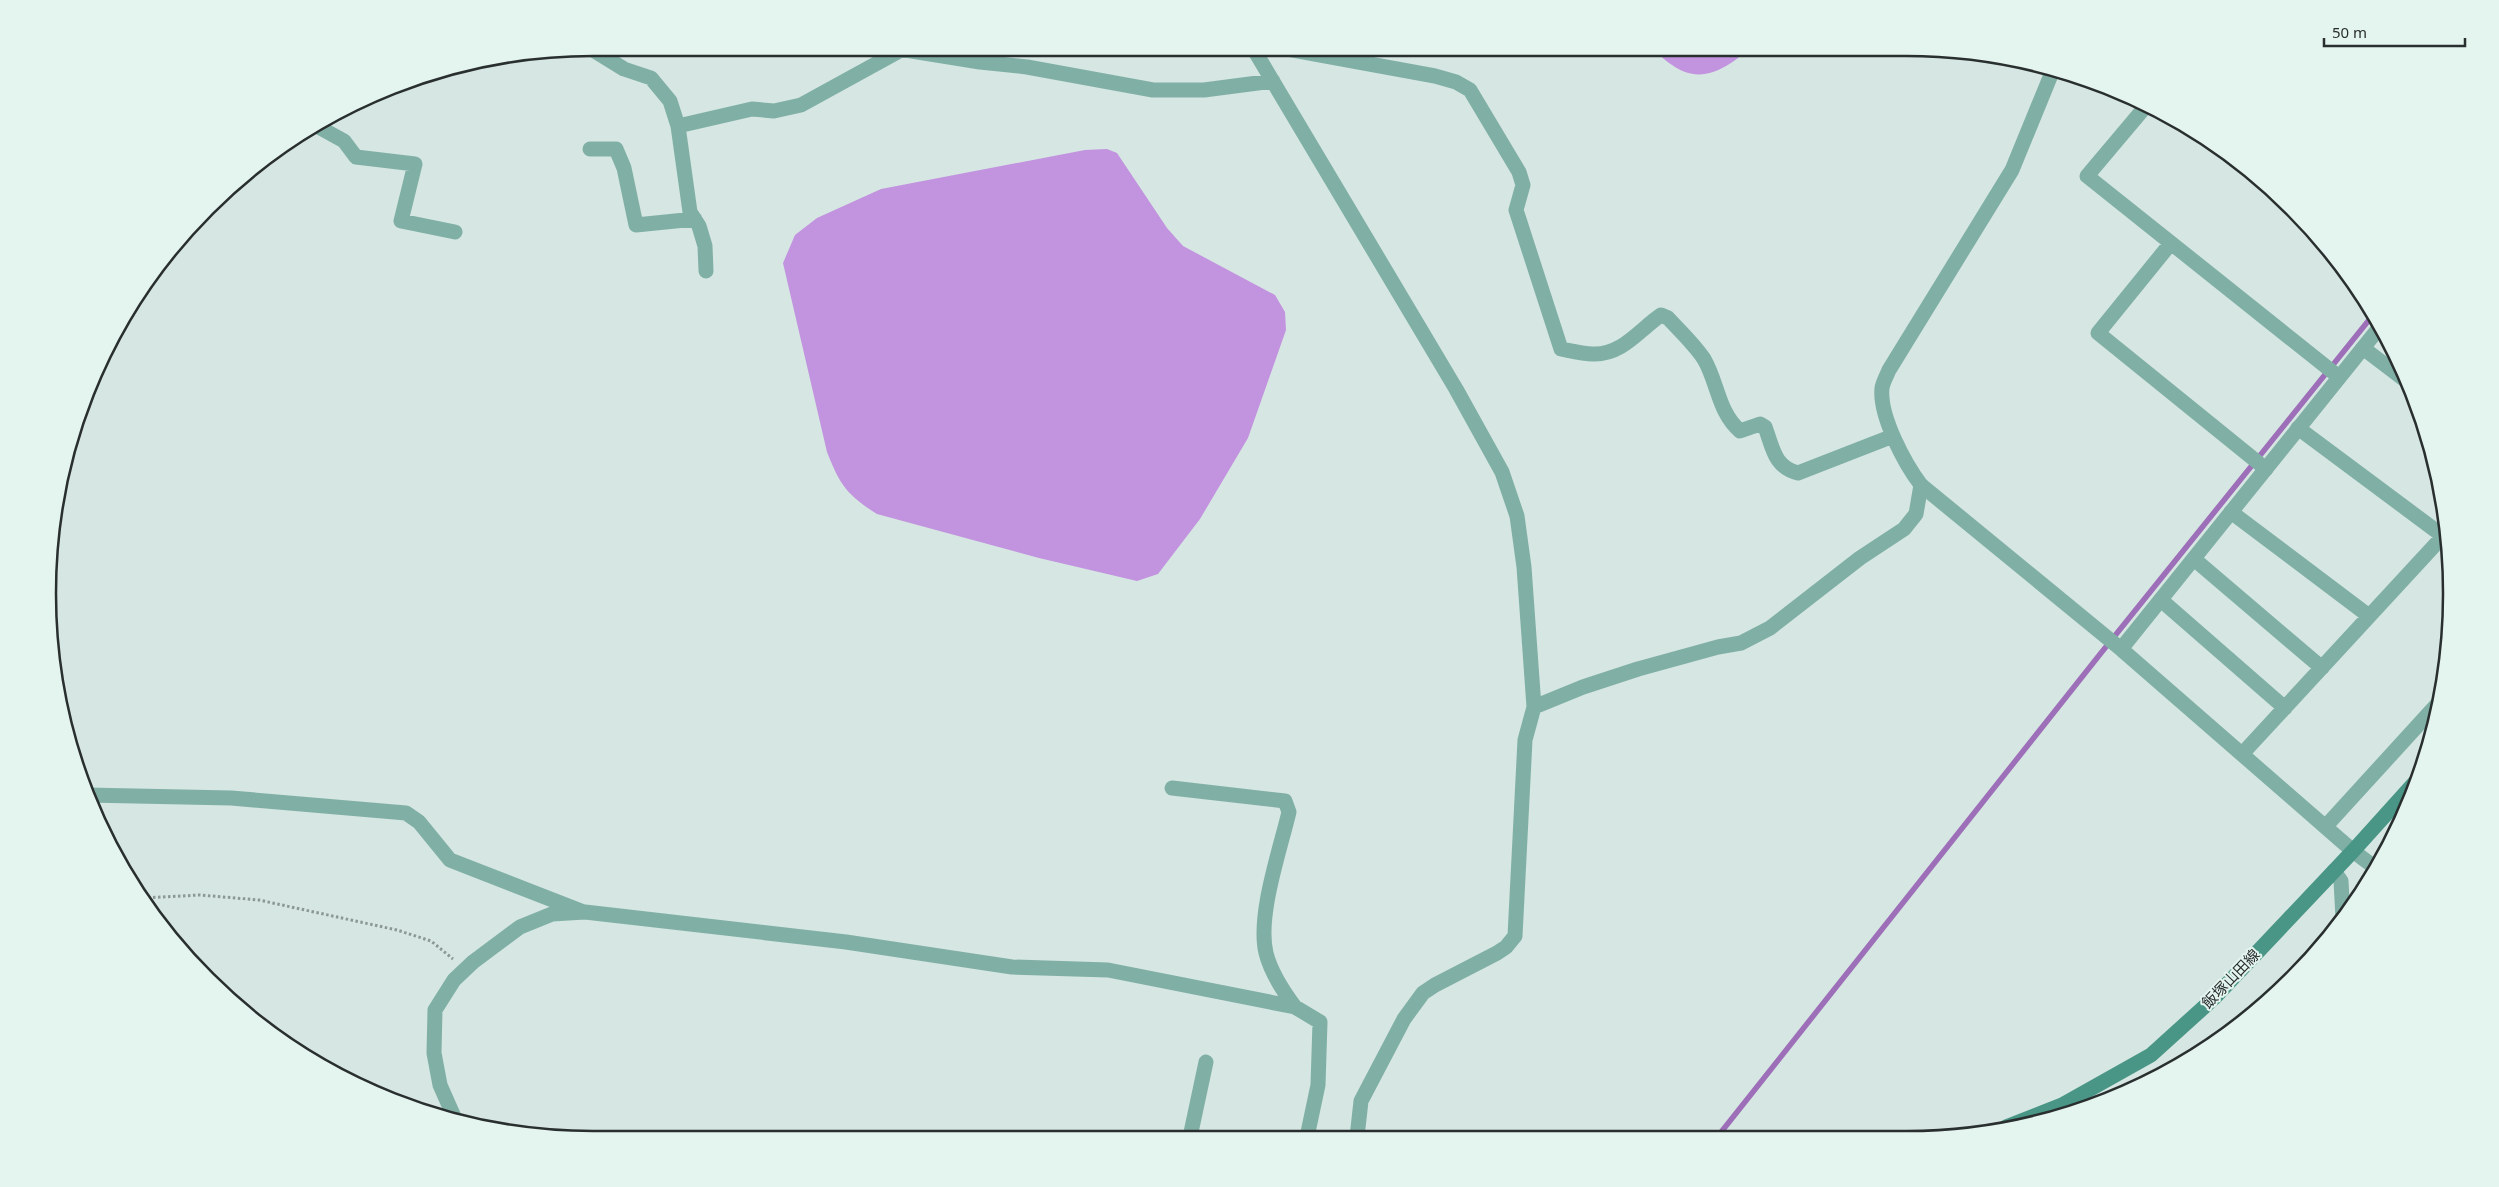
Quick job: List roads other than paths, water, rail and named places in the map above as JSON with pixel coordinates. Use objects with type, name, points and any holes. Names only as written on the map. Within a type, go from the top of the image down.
[{"type":"main road","name":"飯塚山田線","points":[[2043,1112],[2062,1105],[2151,1055],[2214,998],[2403,795]]},
{"type":"street","points":[[604,56],[624,68],[651,78],[670,101],[678,126],[690,212],[700,226],[705,246],[706,271]]},
{"type":"street","points":[[678,126],[752,109],[774,111],[801,105],[885,56]]},
{"type":"street","points":[[945,56],[1027,67],[1153,90],[1204,90],[1273,81]]},
{"type":"street","points":[[1258,56],[1456,389],[1502,472],[1517,516],[1523,558],[1534,707],[1525,740],[1515,936],[1506,947],[1497,953],[1435,984],[1423,993],[1404,1019],[1361,1101],[1358,1131]]},
{"type":"street","points":[[1325,56],[1434,76],[1456,82],[1470,90],[1519,172],[1523,185],[1516,210],[1561,349],[1592,354],[1607,352],[1632,340],[1661,316],[1668,318],[1704,360],[1724,412],[1732,424],[1740,431],[1760,424],[1764,427],[1779,464],[1788,470],[1798,473],[1893,436]]},
{"type":"street","points":[[2050,77],[2012,170],[1889,370],[1882,388],[1885,412],[1893,436],[1908,468],[1921,485],[2121,649],[2370,864]]},
{"type":"street","points":[[2142,111],[2087,176],[2339,377]]},
{"type":"street","points":[[323,129],[344,141],[356,157],[415,164],[401,221],[454,232]]},
{"type":"street","points":[[590,149],[616,149],[624,168],[636,225],[695,220]]},
{"type":"street","points":[[2171,243],[2098,333],[2266,469]]},
{"type":"street","points":[[2121,649],[2375,333]]},
{"type":"street","points":[[2363,348],[2394,372]]},
{"type":"street","points":[[2298,428],[2439,530]]},
{"type":"street","points":[[1534,707],[1638,669],[1718,647],[1741,643],[1770,628],[1860,558],[1904,529],[1916,514],[1921,485]]},
{"type":"street","points":[[2231,512],[2370,616]]},
{"type":"street","points":[[2243,753],[2440,539]]},
{"type":"street","points":[[2194,559],[2322,668]]},
{"type":"street","points":[[2161,600],[2284,708]]},
{"type":"street","points":[[2326,826],[2428,714]]},
{"type":"street","points":[[1172,788],[1285,801],[1289,812],[1269,893],[1265,924],[1266,951],[1272,972],[1295,1007]]},
{"type":"street","points":[[96,795],[230,798],[406,813],[419,822],[450,860],[584,912]]},
{"type":"street","points":[[2334,871],[2341,881],[2342,906]]},
{"type":"street","points":[[452,1111],[440,1085],[434,1053],[435,1010],[454,980],[520,927],[552,914],[584,912],[846,942],[1012,967],[1108,970],[1295,1007],[1320,1022],[1318,1085],[1308,1131]]},
{"type":"street","points":[[1191,1131],[1206,1062]]},
{"type":"waterway","points":[[1722,1131],[2101,653],[2368,321]]}]
